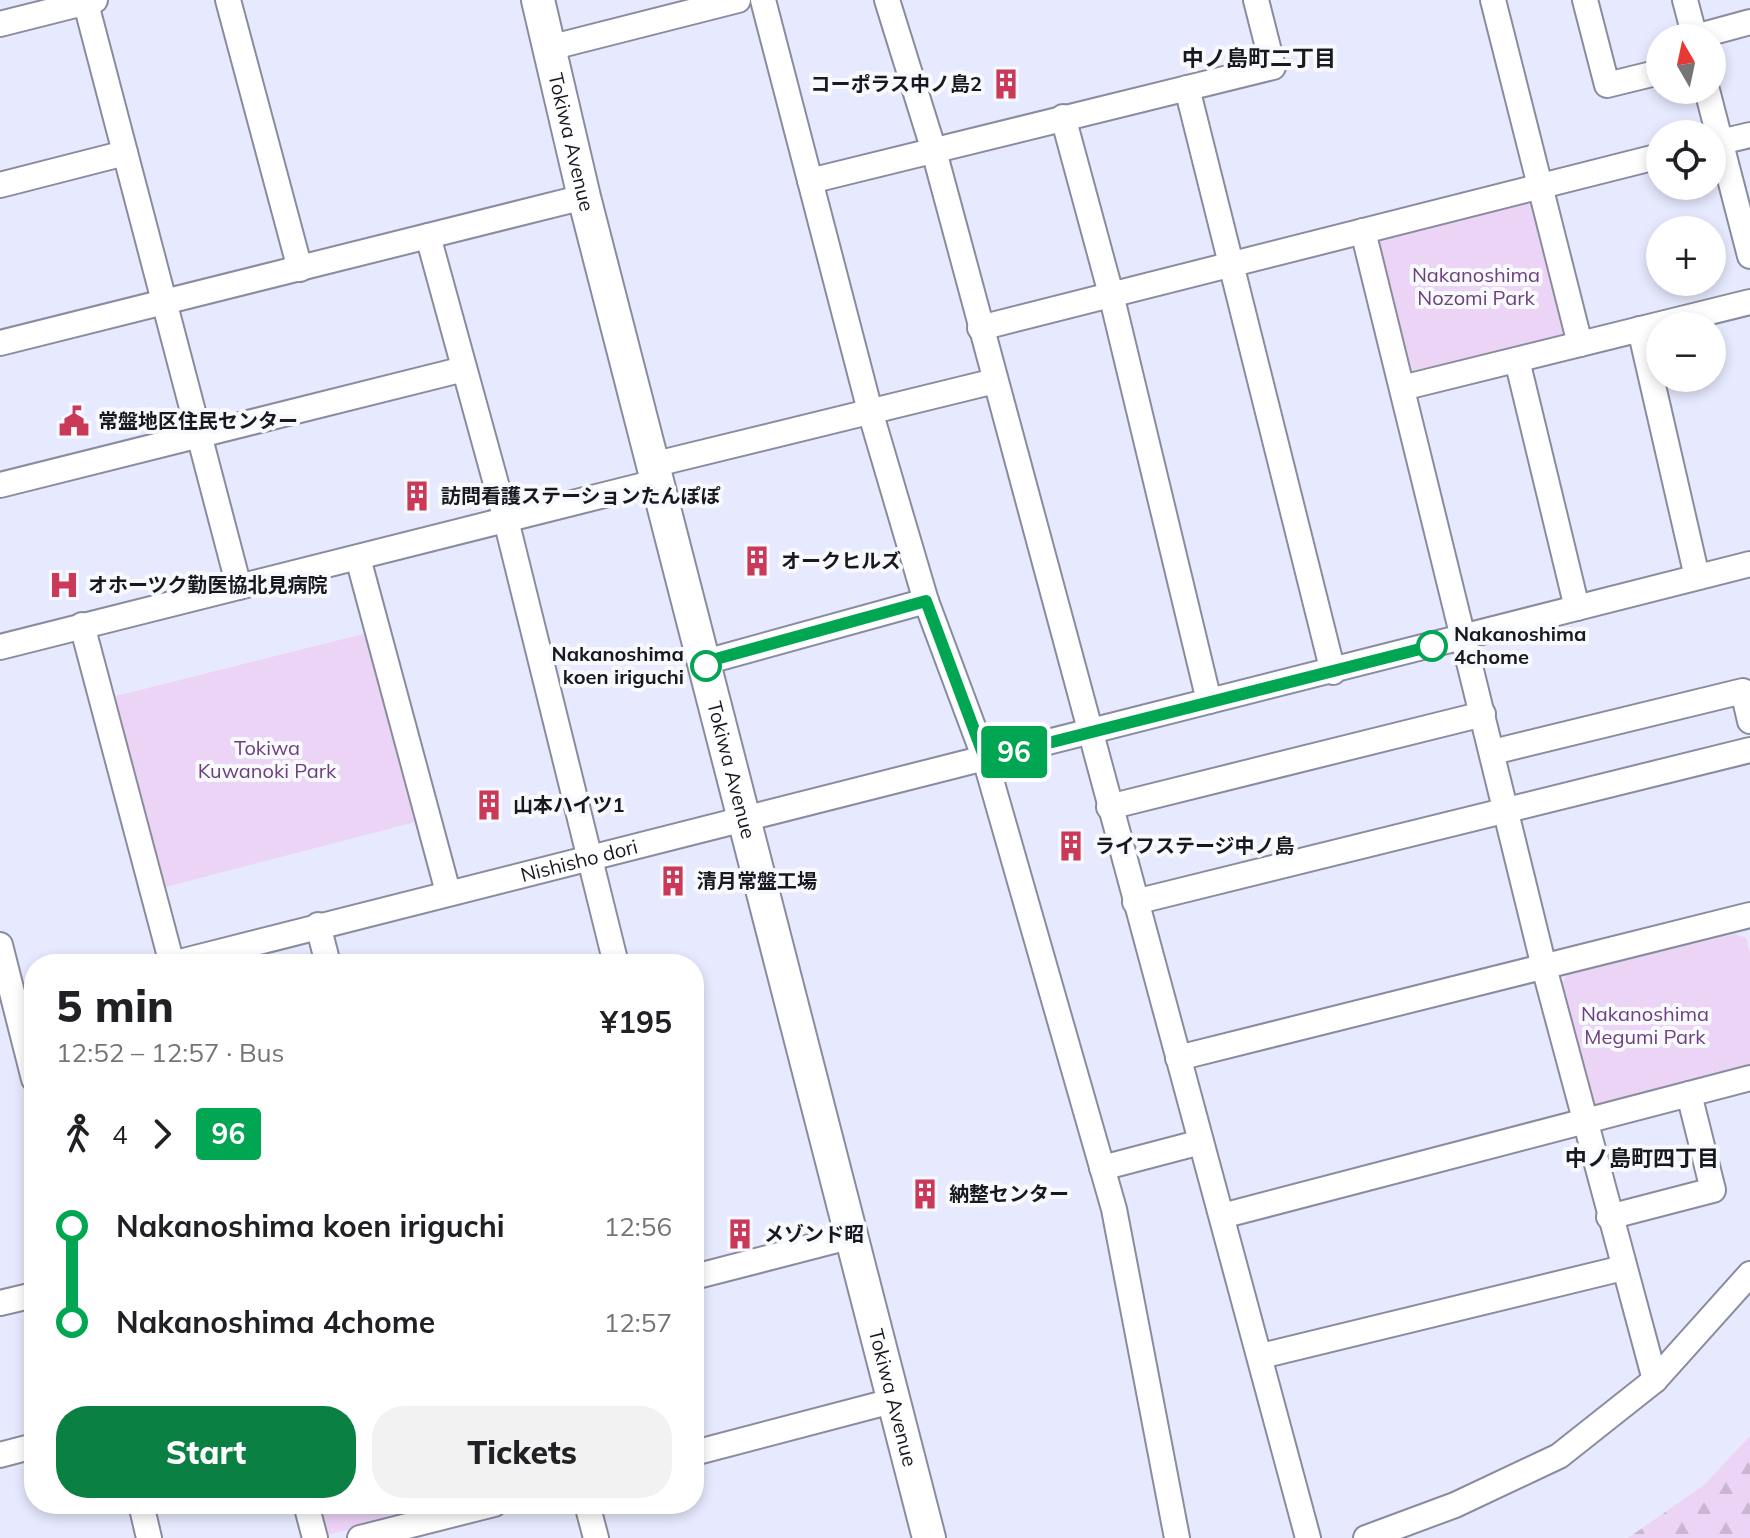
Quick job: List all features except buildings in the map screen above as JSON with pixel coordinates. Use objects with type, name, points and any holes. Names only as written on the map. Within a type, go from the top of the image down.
[{"type":"main road","name":"Tokiwa Avenue","points":[[538,0],[584,197],[658,473],[849,1237],[929,1538]]},
{"type":"street","points":[[228,0],[300,269]]},
{"type":"street","points":[[549,48],[738,0]]},
{"type":"street","points":[[763,0],[870,411],[926,601],[985,759],[1114,1209],[1177,1538]]},
{"type":"street","points":[[887,0],[934,151],[1308,1538]]},
{"type":"street","points":[[810,181],[1273,67],[1256,0]]},
{"type":"street","points":[[1493,0],[1580,344]]},
{"type":"street","points":[[1585,0],[1607,85],[1646,75]]},
{"type":"street","points":[[1685,0],[1691,24]]},
{"type":"street","points":[[0,24],[89,1],[125,153],[239,587]]},
{"type":"street","points":[[1726,29],[1750,22]]},
{"type":"street","points":[[1187,88],[1333,672]]},
{"type":"street","points":[[1063,117],[1111,294],[1209,701]]},
{"type":"street","points":[[1726,141],[1750,135]]},
{"type":"street","points":[[0,185],[125,153]]},
{"type":"street","points":[[980,328],[1646,159]]},
{"type":"street","points":[[1726,175],[1749,248]]},
{"type":"street","points":[[0,343],[584,197]]},
{"type":"street","points":[[1363,231],[1583,1121],[1655,1380]]},
{"type":"street","points":[[428,236],[506,520],[614,954]]},
{"type":"street","points":[[1402,388],[1750,302]]},
{"type":"street","points":[[1640,329],[1697,577]]},
{"type":"street","points":[[1517,360],[1577,608]]},
{"type":"street","points":[[0,485],[464,369]]},
{"type":"street","points":[[0,647],[506,520],[870,411],[995,381]]},
{"type":"street","points":[[358,558],[448,892]]},
{"type":"street","name":"Nishisho dori","points":[[209,954],[1750,564]]},
{"type":"street","points":[[705,662],[926,601]]},
{"type":"street","points":[[82,625],[169,954]]},
{"type":"street","points":[[1493,752],[1743,691],[1750,721]]},
{"type":"street","points":[[1109,807],[1483,714]]},
{"type":"street","points":[[1135,902],[1750,750]]},
{"type":"street","points":[[1178,1058],[1750,916]]},
{"type":"street","points":[[318,925],[325,954]]},
{"type":"street","points":[[0,945],[24,1037]]},
{"type":"street","points":[[1222,1216],[1750,1078]]},
{"type":"street","points":[[1609,1217],[1713,1190],[1689,1094]]},
{"type":"street","points":[[1102,1168],[1201,1142]]},
{"type":"street","points":[[704,1273],[849,1237]]},
{"type":"street","points":[[1261,1356],[1623,1268]]},
{"type":"street","points":[[1366,1538],[1455,1505],[1559,1456],[1655,1380],[1750,1274]]},
{"type":"street","points":[[0,1303],[24,1297]]},
{"type":"street","points":[[704,1450],[892,1401]]},
{"type":"street","points":[[0,1455],[24,1449]]},
{"type":"street","points":[[143,1514],[149,1538]]},
{"type":"street","points":[[309,1514],[315,1538]]},
{"type":"street","points":[[360,1538],[455,1514]]},
{"type":"street","points":[[590,1514],[596,1538]]},
{"type":"green space","name":"Nakanoshima Nozomi Park","points":[[1525,203],[1538,208],[1567,328],[1559,339],[1416,374],[1403,368],[1376,246],[1385,236]]},
{"type":"green space","name":"Tokiwa Kuwanoki Park","points":[[371,632],[419,821],[158,889],[108,698]]},
{"type":"green space","name":"Nakanoshima Megumi Park","points":[[1735,934],[1746,938],[1750,953],[1750,1069],[1599,1108],[1592,1103],[1562,984],[1567,974]]},
{"type":"green space","points":[[1750,1436],[1750,1538],[1628,1538],[1704,1485]]},
{"type":"green space","points":[[316,1514],[416,1514],[322,1536]]},
{"type":"bus line","name":"96","points":[[706,666],[705,662],[926,601],[985,759],[1432,646]]},
{"type":"place","name":"コーポラス中ノ島2","points":[[1006,84]]},
{"type":"place","name":"常盤地区住民センター","points":[[74,421]]},
{"type":"place","name":"訪問看護ステーションたんぽぽ","points":[[417,496]]},
{"type":"place","name":"オークヒルズ","points":[[757,561]]},
{"type":"place","name":"オホーツク勤医協北見病院","points":[[64,585]]},
{"type":"place","name":"Nakanoshima 4chome","points":[[1432,646]]},
{"type":"place","name":"Nakanoshima koen iriguchi","points":[[706,666]]},
{"type":"place","name":"山本ハイツ1","points":[[489,805]]},
{"type":"place","name":"ライフステージ中ノ島","points":[[1071,846]]},
{"type":"place","name":"清月常盤工場","points":[[673,881]]},
{"type":"place","name":"納整センター","points":[[925,1194]]},
{"type":"place","name":"メゾンド昭","points":[[740,1234]]},
{"type":"district","name":"中ノ島町二丁目","points":[[1259,58]]},
{"type":"district","name":"中ノ島町四丁目","points":[[1642,1158]]}]
